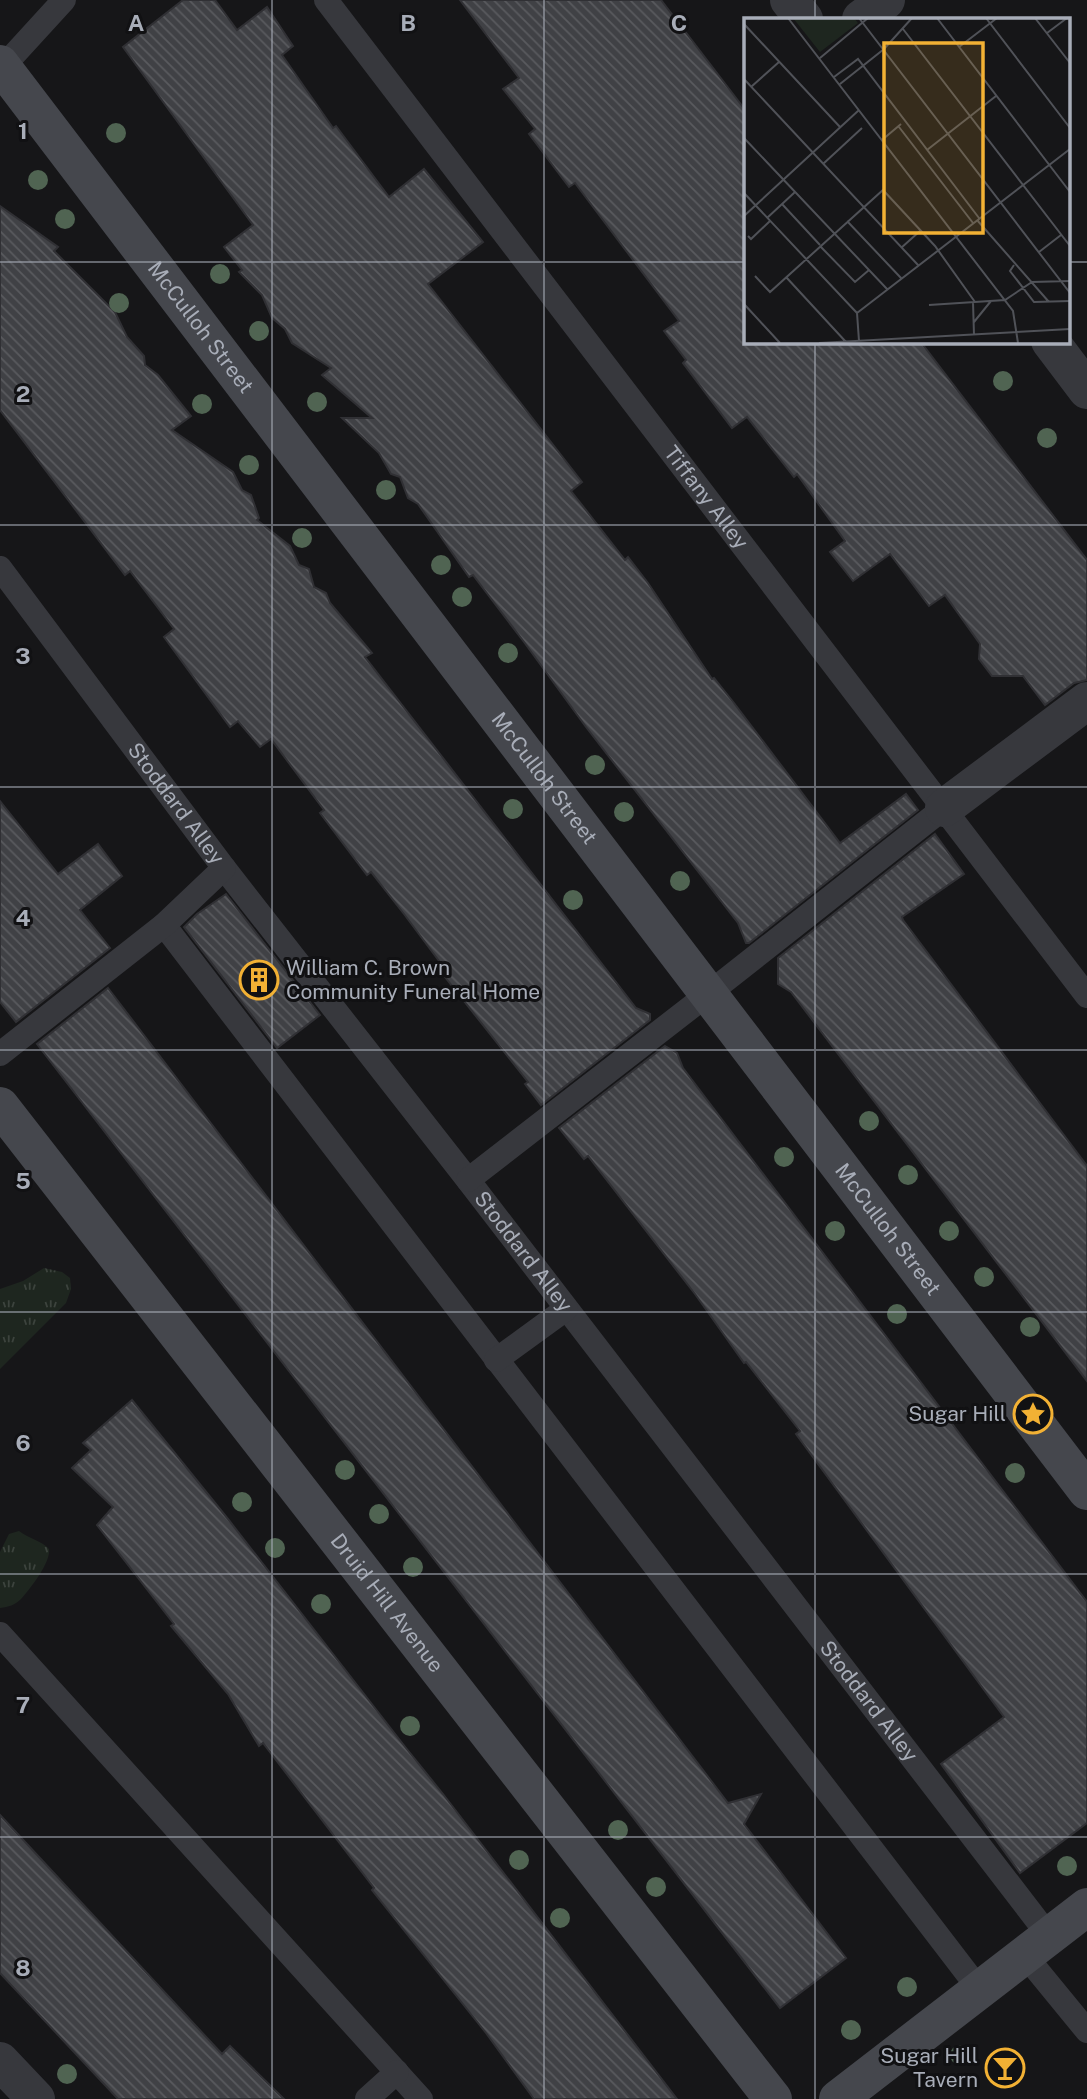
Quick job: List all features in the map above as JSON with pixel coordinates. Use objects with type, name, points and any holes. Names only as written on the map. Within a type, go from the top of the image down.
[{"type":"main road","name":"McCulloh Street","points":[[1,67],[1087,1491]]},
{"type":"main road","name":"Druid Hill Avenue","points":[[0,1106],[773,2099]]},
{"type":"main road","points":[[838,2099],[1087,1907]]},
{"type":"street","points":[[789,0],[803,18]]},
{"type":"street","points":[[862,18],[886,0]]},
{"type":"street","points":[[1052,343],[1087,390]]},
{"type":"street","points":[[944,808],[1087,701]]},
{"type":"street","points":[[0,2061],[36,2099]]},
{"type":"lane","points":[[1,67],[64,0]]},
{"type":"lane","name":"Tiffany Alley","points":[[326,0],[1087,996]]},
{"type":"lane","name":"Stoddard Alley","points":[[0,568],[224,869],[566,1309],[1037,1945],[1087,2031]]},
{"type":"lane","points":[[468,1180],[944,808]]},
{"type":"lane","points":[[0,1054],[164,925],[224,869]]},
{"type":"lane","points":[[164,925],[979,1989]]},
{"type":"lane","points":[[496,1360],[566,1309]]},
{"type":"lane","points":[[0,1634],[421,2099]]},
{"type":"lane","points":[[367,2099],[397,2072]]},
{"type":"green space","points":[[44,1268],[62,1272],[70,1278],[71,1289],[66,1303],[0,1369],[0,1289],[23,1281]]},
{"type":"green space","points":[[19,1531],[46,1546],[49,1554],[39,1575],[21,1599],[0,1608],[0,1552],[9,1534]]},
{"type":"building","points":[[183,0],[215,0],[237,30],[267,7],[293,46],[282,55],[333,128],[336,126],[389,197],[424,169],[483,242],[428,284],[582,482],[571,491],[625,560],[628,557],[648,583],[712,679],[714,678],[734,703],[840,843],[906,794],[918,810],[749,943],[746,943],[738,923],[586,727],[473,575],[469,577],[418,504],[408,498],[400,477],[391,474],[379,453],[342,418],[372,418],[322,375],[331,368],[292,343],[285,329],[272,318],[262,295],[239,272],[242,270],[224,247],[253,225],[123,47]]},
{"type":"building","points":[[460,0],[661,0],[744,108],[744,343],[922,343],[1087,560],[1087,680],[1074,683],[1045,705],[1023,676],[992,676],[979,659],[980,644],[945,595],[929,606],[890,554],[853,581],[830,552],[845,541],[797,474],[794,477],[747,417],[732,428],[683,363],[686,360],[664,331],[679,321],[575,183],[569,187],[529,134],[535,129],[503,89],[519,78]]},
{"type":"building","points":[[0,206],[58,247],[54,251],[115,312],[127,337],[144,356],[145,365],[158,375],[191,416],[172,430],[233,472],[242,490],[251,495],[259,518],[257,520],[290,546],[299,565],[309,569],[314,587],[326,593],[330,603],[372,653],[365,657],[636,1008],[650,1014],[650,1020],[541,1105],[525,1084],[528,1082],[441,972],[445,969],[404,914],[371,872],[367,875],[320,813],[324,810],[271,739],[260,747],[238,721],[230,727],[164,637],[174,629],[130,571],[125,575],[0,410]]},
{"type":"building","points":[[0,801],[58,874],[98,844],[122,876],[80,910],[110,948],[16,1022],[0,1002]]},
{"type":"building","points":[[935,834],[964,874],[902,917],[903,920],[1087,1166],[1087,1381],[791,992],[778,984],[778,958]]},
{"type":"building","name":"William C. Brown Community Funeral Home","points":[[226,894],[320,1015],[277,1048],[184,927],[197,914]]},
{"type":"building","points":[[108,988],[728,1803],[761,1794],[744,1824],[846,1958],[780,2008],[37,1044]]},
{"type":"building","points":[[665,1046],[677,1053],[683,1068],[1087,1602],[1087,1823],[1020,1873],[941,1764],[1004,1717],[796,1434],[800,1431],[746,1362],[744,1363],[695,1294],[588,1156],[584,1159],[559,1128]]},
{"type":"building","points":[[132,1400],[443,1794],[677,2099],[534,2099],[486,2033],[372,1890],[374,1888],[263,1743],[259,1746],[228,1694],[171,1626],[174,1624],[97,1525],[113,1507],[72,1468],[91,1450],[83,1443]]},
{"type":"building","points":[[0,1815],[222,2054],[230,2046],[284,2099],[118,2099],[0,1973]]},
{"type":"place","name":"William C. Brown Community Funeral Home","points":[[259,980]]},
{"type":"place","name":"Sugar Hill","points":[[1033,1414]]},
{"type":"place","name":"Sugar Hill Tavern","points":[[1005,2068]]}]
